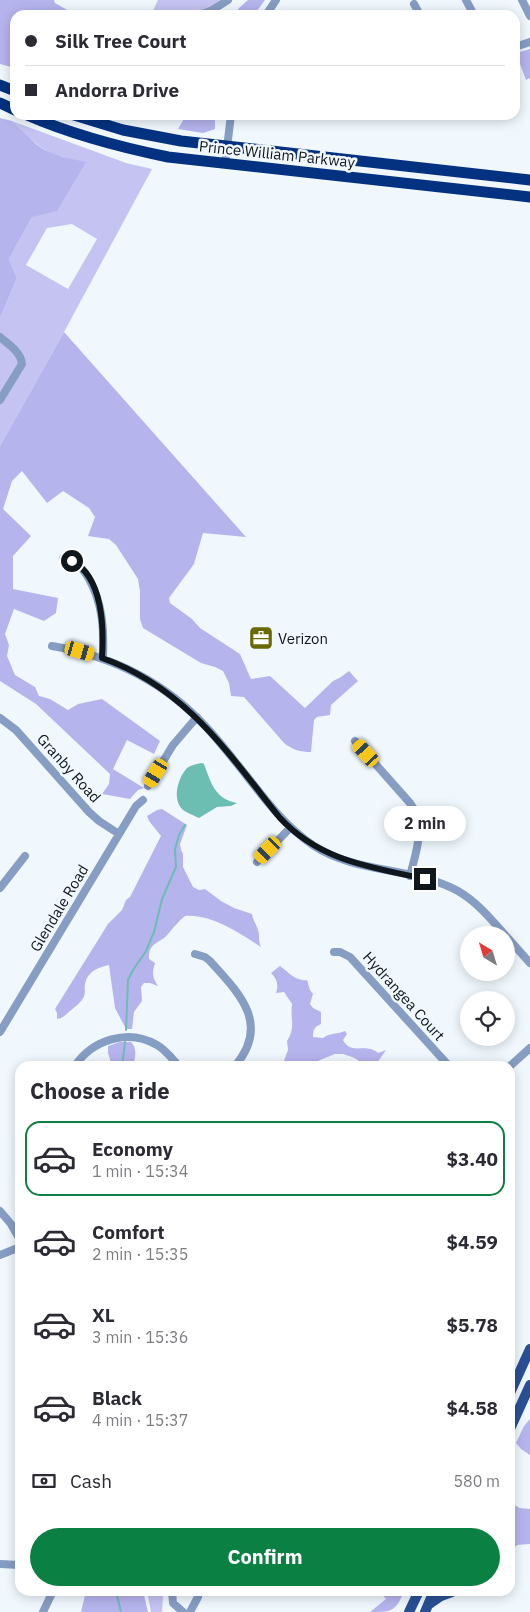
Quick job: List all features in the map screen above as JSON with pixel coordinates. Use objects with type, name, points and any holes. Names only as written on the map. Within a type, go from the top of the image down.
[{"type":"highway","name":"Prince William Parkway","points":[[39,120],[70,133],[134,151],[225,164],[530,197]]},
{"type":"highway","name":"Prince William Parkway","points":[[89,120],[106,126],[181,141],[530,180]]},
{"type":"main road","points":[[515,1381],[530,1350]]},
{"type":"main road","points":[[515,1417],[530,1385]]},
{"type":"main road","points":[[409,1612],[416,1596]]},
{"type":"main road","points":[[427,1608],[432,1596]]},
{"type":"main road","points":[[427,1608],[441,1596]]},
{"type":"street","points":[[212,10],[228,0]]},
{"type":"street","points":[[522,0],[530,16]]},
{"type":"street","points":[[414,4],[417,10]]},
{"type":"street","points":[[225,164],[230,120]]},
{"type":"street","points":[[0,337],[16,351],[22,360],[21,368],[0,400]]},
{"type":"street","points":[[63,558],[78,564],[98,599],[103,623],[102,658]]},
{"type":"street","points":[[52,646],[80,651],[125,667],[174,697],[211,732],[280,818],[314,846],[334,856],[373,868],[436,882],[456,890],[484,912],[497,926]]},
{"type":"street","points":[[148,786],[173,745],[197,717]]},
{"type":"street","name":"Granby Road","points":[[0,718],[16,730],[89,812],[104,825],[119,834]]},
{"type":"street","points":[[355,741],[410,803],[417,814],[420,830],[410,876]]},
{"type":"street","name":"Glendale Road","points":[[0,1032],[136,806],[144,800]]},
{"type":"street","points":[[258,862],[290,828]]},
{"type":"street","points":[[0,888],[24,856]]},
{"type":"street","points":[[515,946],[530,962]]},
{"type":"street","name":"Hydrangea Court","points":[[334,952],[340,952],[350,957],[444,1061]]},
{"type":"street","points":[[195,954],[205,957],[210,961],[240,994],[248,1010],[250,1038],[244,1054],[239,1061]]},
{"type":"street","points":[[79,1061],[94,1046],[112,1039],[126,1037],[137,1038],[154,1044],[166,1052],[174,1061]]},
{"type":"street","points":[[515,1062],[530,1049]]},
{"type":"street","points":[[0,1210],[15,1231]]},
{"type":"street","points":[[0,1255],[15,1249]]},
{"type":"street","points":[[515,1393],[525,1396]]},
{"type":"street","points":[[0,1564],[15,1565]]},
{"type":"street","points":[[43,1612],[51,1596]]},
{"type":"street","points":[[172,1596],[173,1603],[183,1612]]},
{"type":"street","points":[[190,1612],[198,1596]]},
{"type":"shaded area","points":[[0,0],[54,0],[55,3],[67,10],[10,10],[10,67],[0,64]]},
{"type":"shaded area","points":[[158,0],[220,0],[200,10],[153,10]]},
{"type":"shaded area","points":[[248,0],[265,0],[258,10],[238,10]]},
{"type":"shaded area","points":[[530,49],[530,78],[526,80],[520,64],[520,52]]},
{"type":"shaded area","points":[[0,118],[12,121],[45,150],[62,157],[86,162],[57,211],[32,217],[9,259],[17,278],[0,318]]},
{"type":"shaded area","points":[[183,120],[215,120],[215,129],[203,133],[178,129]]},
{"type":"shaded area","points":[[12,121],[126,163],[152,169],[0,446],[0,318],[17,278],[9,259],[32,217],[85,163],[47,151]],"holes":[[[72,224],[97,239],[68,289],[26,265],[47,228]]]},
{"type":"shaded area","points":[[64,332],[246,537],[203,533],[194,564],[169,598],[170,603],[192,619],[200,628],[240,654],[251,679],[270,676],[305,708],[333,681],[349,671],[358,681],[331,705],[330,715],[317,717],[314,720],[311,752],[297,750],[284,743],[244,697],[231,696],[229,683],[223,671],[201,663],[143,628],[140,619],[138,579],[116,545],[109,539],[88,536],[95,517],[89,508],[63,491],[47,503],[22,471],[12,481],[3,509],[31,536],[13,556],[13,589],[58,598],[56,613],[44,621],[14,609],[5,634],[9,645],[7,656],[15,675],[35,687],[39,696],[50,699],[68,710],[78,704],[102,699],[160,741],[154,754],[127,740],[113,769],[144,788],[138,790],[130,799],[102,794],[109,784],[110,774],[36,704],[0,681],[0,446]]},
{"type":"shaded area","points":[[202,763],[219,794],[237,803],[231,806],[217,807],[199,818],[182,809],[177,799],[177,788],[187,768]]},
{"type":"shaded area","points":[[162,809],[187,825],[180,844],[183,854],[183,867],[193,887],[199,890],[205,889],[234,908],[252,914],[258,930],[261,947],[215,921],[195,916],[185,916],[165,937],[150,949],[149,959],[155,963],[153,975],[158,986],[144,983],[141,987],[142,1001],[134,1012],[132,1029],[126,1029],[115,1008],[109,965],[97,969],[88,976],[82,1000],[64,1016],[57,1019],[55,1009],[108,924],[122,910],[126,900],[130,897],[161,836],[147,816]]},
{"type":"shaded area","points":[[280,966],[296,978],[307,980],[313,994],[310,1004],[321,1012],[321,1024],[314,1029],[313,1037],[323,1038],[345,1031],[347,1034],[343,1040],[350,1047],[373,1050],[378,1053],[386,1050],[378,1061],[358,1061],[343,1054],[335,1054],[318,1061],[284,1061],[288,1050],[287,1041],[292,1028],[292,1004],[284,992],[276,993],[277,982],[271,973]]},
{"type":"shaded area","points":[[120,1042],[131,1042],[135,1048],[134,1061],[110,1061],[108,1046]]},
{"type":"shaded area","points":[[530,1419],[530,1455],[516,1443],[524,1426]]},
{"type":"shaded area","points":[[515,1506],[530,1509],[530,1544],[517,1545],[515,1547]]},
{"type":"shaded area","points":[[85,1596],[144,1596],[148,1612],[81,1612]]},
{"type":"shaded area","points":[[148,1596],[163,1596],[162,1612],[151,1612]]},
{"type":"shaded area","points":[[383,1596],[402,1596],[392,1609],[383,1612],[370,1612],[386,1599]]},
{"type":"waterway","points":[[126,1030],[128,980],[146,951],[154,932],[162,899],[176,867],[175,849],[179,835],[185,825]]},
{"type":"waterway","points":[[123,1061],[125,1042]]},
{"type":"waterway","points":[[117,1596],[121,1612]]},
{"type":"place","name":"Verizon","points":[[261,638]]},
{"type":"route","points":[[72,561],[82,569],[94,588],[98,599],[103,623],[102,658],[125,667],[147,679],[188,709],[211,732],[290,828],[314,846],[334,856],[373,868],[425,879]]}]
